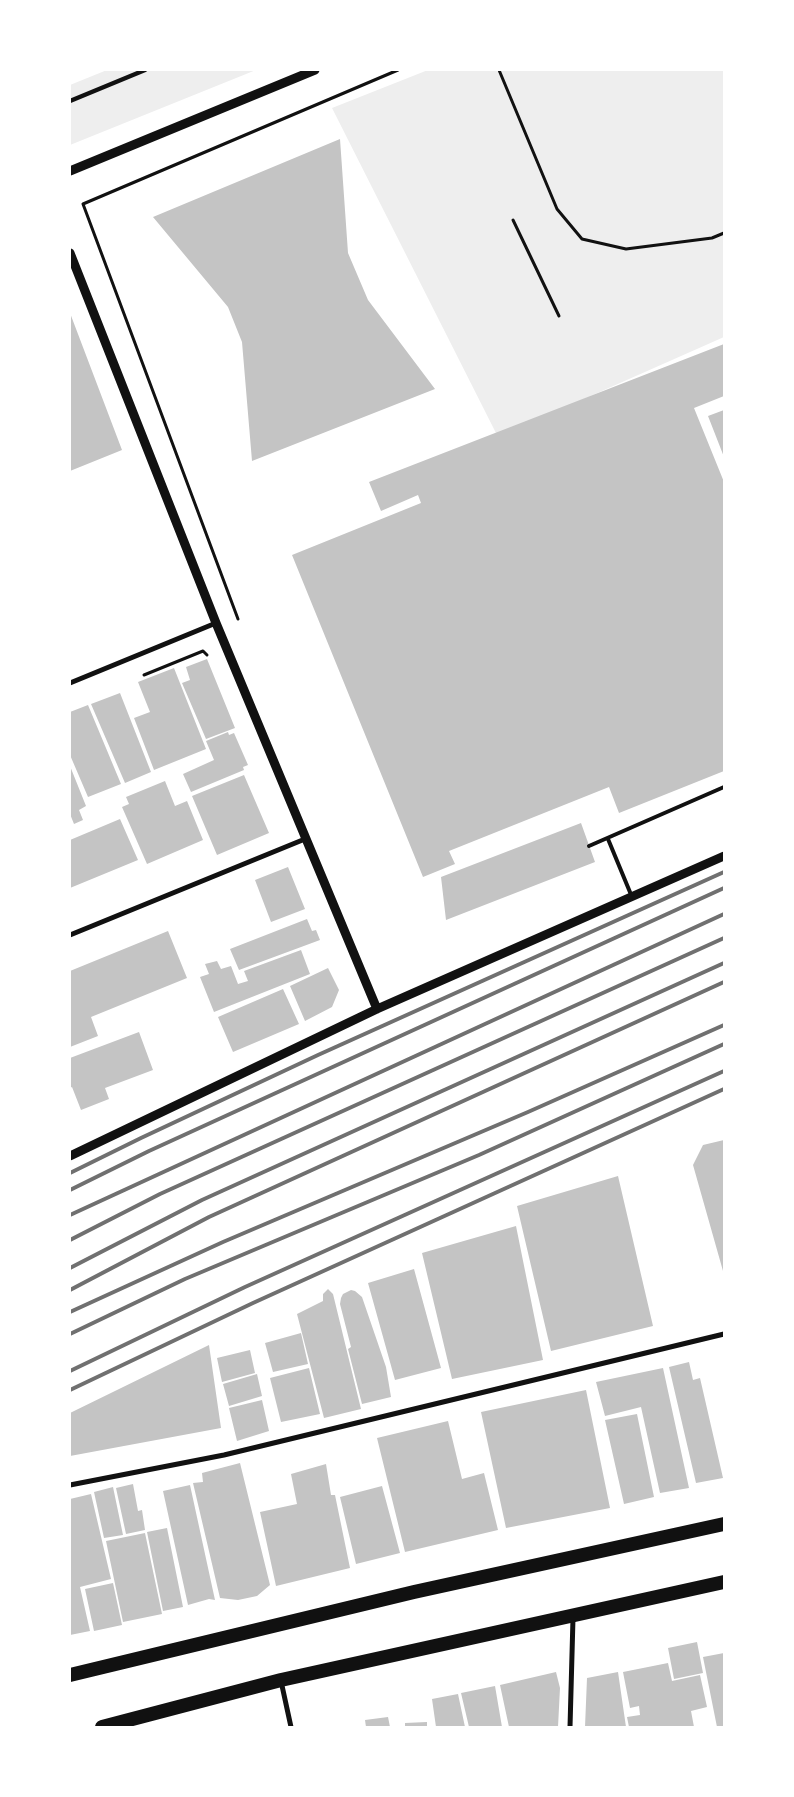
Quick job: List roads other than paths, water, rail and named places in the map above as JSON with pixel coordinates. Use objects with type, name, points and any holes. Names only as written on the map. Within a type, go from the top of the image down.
[{"type":"highway","points":[[70,1675],[414,1592],[724,1524]]},
{"type":"highway","points":[[102,1727],[281,1680],[724,1582]]},
{"type":"street","points":[[70,101],[145,70]]},
{"type":"street","points":[[70,171],[315,70]]},
{"type":"street","points":[[70,254],[216,623],[377,1009]]},
{"type":"street","points":[[70,683],[216,623]]},
{"type":"street","points":[[70,935],[305,838]]},
{"type":"street","points":[[70,1156],[377,1009],[724,856]]},
{"type":"street","points":[[70,1485],[224,1455],[724,1334]]},
{"type":"street","points":[[570,1727],[574,1614]]},
{"type":"street","points":[[281,1680],[291,1727]]},
{"type":"lane","points":[[589,846],[724,787]]},
{"type":"lane","points":[[608,838],[632,897]]},
{"type":"railway","points":[[70,1173],[318,1055],[724,872]]},
{"type":"railway","points":[[70,1190],[149,1151],[724,888]]},
{"type":"railway","points":[[70,1215],[724,914]]},
{"type":"railway","points":[[70,1240],[160,1194],[724,938]]},
{"type":"railway","points":[[70,1268],[202,1200],[724,963]]},
{"type":"railway","points":[[70,1290],[209,1217],[724,982]]},
{"type":"railway","points":[[70,1312],[223,1242],[528,1112],[724,1025]]},
{"type":"railway","points":[[70,1334],[185,1279],[479,1155],[724,1044]]},
{"type":"railway","points":[[70,1371],[245,1287],[724,1071]]},
{"type":"railway","points":[[70,1390],[253,1303],[724,1089]]}]
